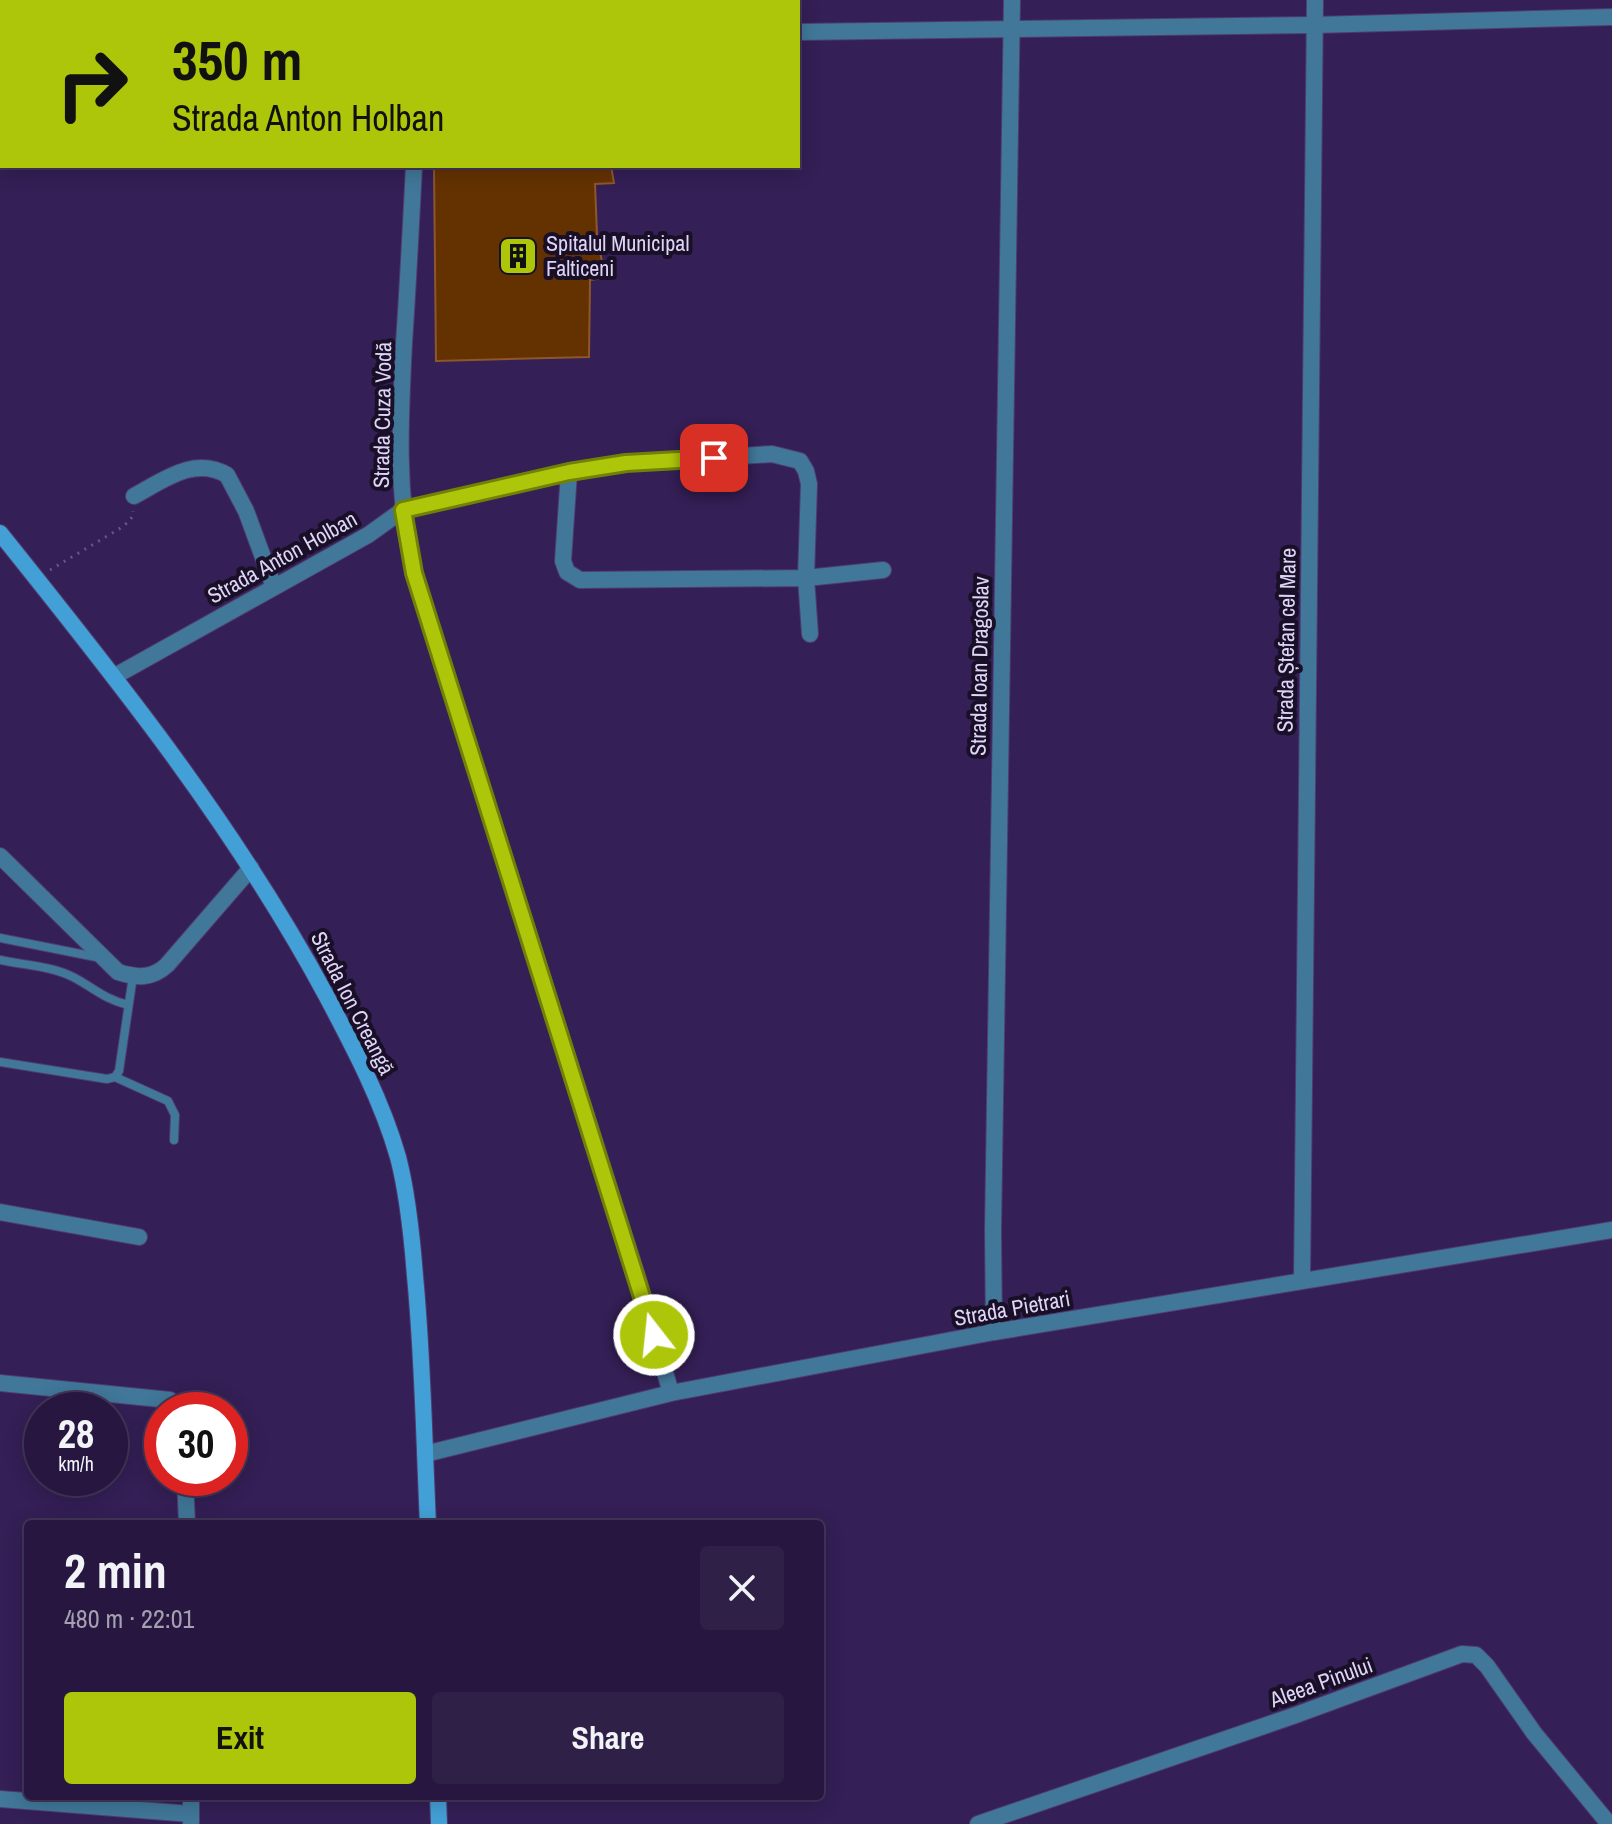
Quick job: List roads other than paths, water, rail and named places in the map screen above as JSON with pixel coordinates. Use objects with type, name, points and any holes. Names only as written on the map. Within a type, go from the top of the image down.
[{"type":"main road","name":"Strada Ion Creangă","points":[[0,533],[115,676],[251,868],[341,1024],[375,1093],[398,1158],[411,1227],[428,1520]]},
{"type":"main road","points":[[438,1800],[439,1824]]},
{"type":"street","name":"Strada Ioan Dragoslav","points":[[994,1332],[1012,0]]},
{"type":"street","name":"Strada Ștefan cel Mare","points":[[1302,1281],[1315,0]]},
{"type":"street","points":[[800,32],[1314,25],[1612,17]]},
{"type":"street","name":"Strada Cuza Vodă","points":[[414,168],[402,380],[403,510],[414,573],[637,1276],[671,1393]]},
{"type":"street","name":"Strada Anton Holban","points":[[115,676],[368,535],[403,510],[569,472],[626,463],[772,454],[800,461],[809,484],[806,578],[810,634]]},
{"type":"street","points":[[134,496],[192,467],[204,466],[227,475],[246,511],[274,587]]},
{"type":"street","points":[[569,472],[563,561],[567,572],[580,580],[806,578],[883,570]]},
{"type":"street","points":[[0,856],[118,972],[145,977],[159,972],[251,868]]},
{"type":"street","points":[[0,1212],[139,1237]]},
{"type":"street","name":"Strada Pietrari","points":[[425,1454],[671,1393],[994,1332],[1612,1230]]},
{"type":"street","points":[[0,1383],[144,1397]]},
{"type":"street","points":[[186,1496],[187,1520]]},
{"type":"street","name":"Aleea Pinului","points":[[978,1824],[1293,1716],[1462,1654],[1476,1655],[1487,1666],[1534,1733],[1609,1824]]},
{"type":"street","points":[[0,1799],[191,1819]]},
{"type":"lane","points":[[0,938],[106,959]]},
{"type":"lane","points":[[0,960],[73,977],[111,1001],[128,1005]]},
{"type":"lane","points":[[115,1077],[119,1071],[133,976]]},
{"type":"lane","points":[[0,1062],[107,1079],[115,1077],[168,1101],[175,1115],[174,1140]]},
{"type":"place","name":"Spitalul Municipal Falticeni","points":[[518,256]]}]
